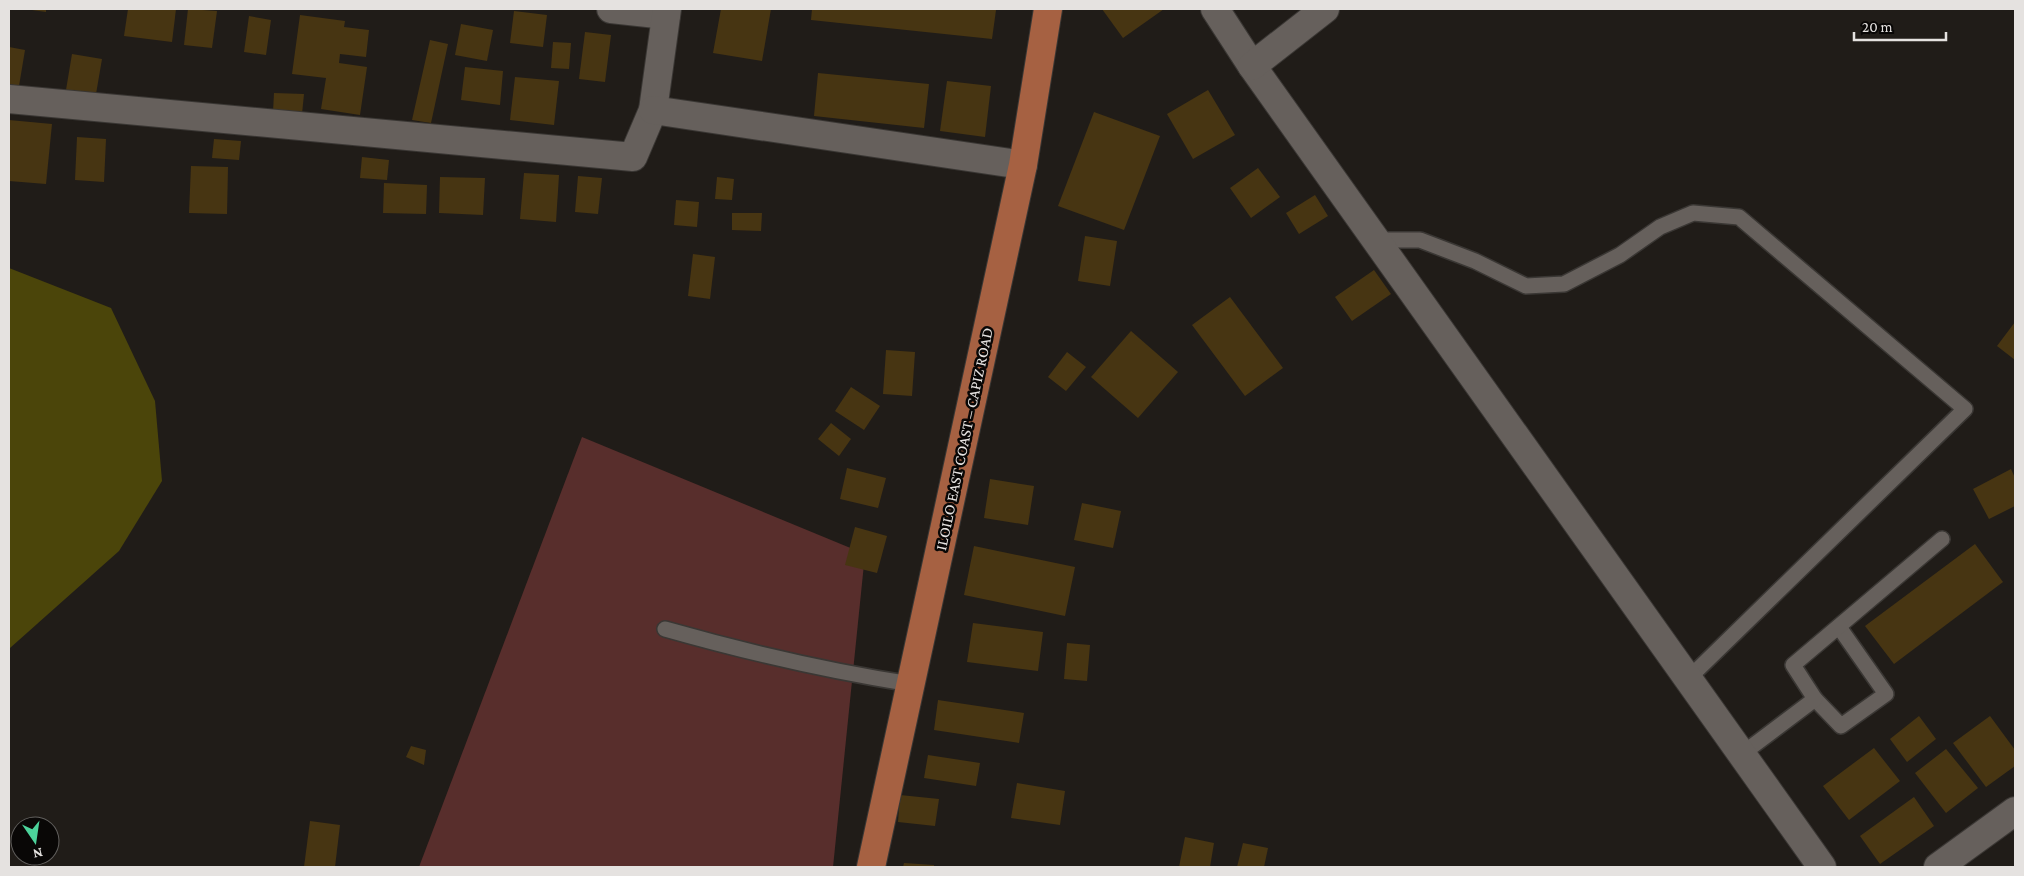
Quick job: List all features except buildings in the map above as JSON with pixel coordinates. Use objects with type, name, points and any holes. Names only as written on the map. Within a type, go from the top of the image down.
[{"type":"main road","name":"ILOILO EAST COAST – CAPIZ ROAD","points":[[871,867],[1023,165],[1048,9]]},
{"type":"street","points":[[9,99],[633,157],[653,110],[666,12],[611,9]]},
{"type":"street","points":[[1215,9],[1252,66],[1822,867]]},
{"type":"street","points":[[1252,66],[1325,9]]},
{"type":"street","points":[[653,110],[1023,165]]},
{"type":"street","points":[[1938,867],[2015,811]]},
{"type":"lane","points":[[1376,240],[1420,240],[1475,261],[1526,286],[1555,285],[1564,284],[1588,272],[1620,255],[1660,227],[1693,213],[1739,217],[1965,409],[1688,679]]},
{"type":"lane","points":[[1839,627],[1886,694],[1841,726],[1815,699],[1793,665],[1942,539]]},
{"type":"lane","points":[[665,629],[821,668],[911,684]]},
{"type":"lane","points":[[1742,754],[1815,699]]},
{"type":"shaded area","points":[[9,268],[111,308],[155,401],[162,481],[119,551],[10,648]]},
{"type":"shaded area","points":[[582,437],[865,554],[833,867],[419,867]]}]
